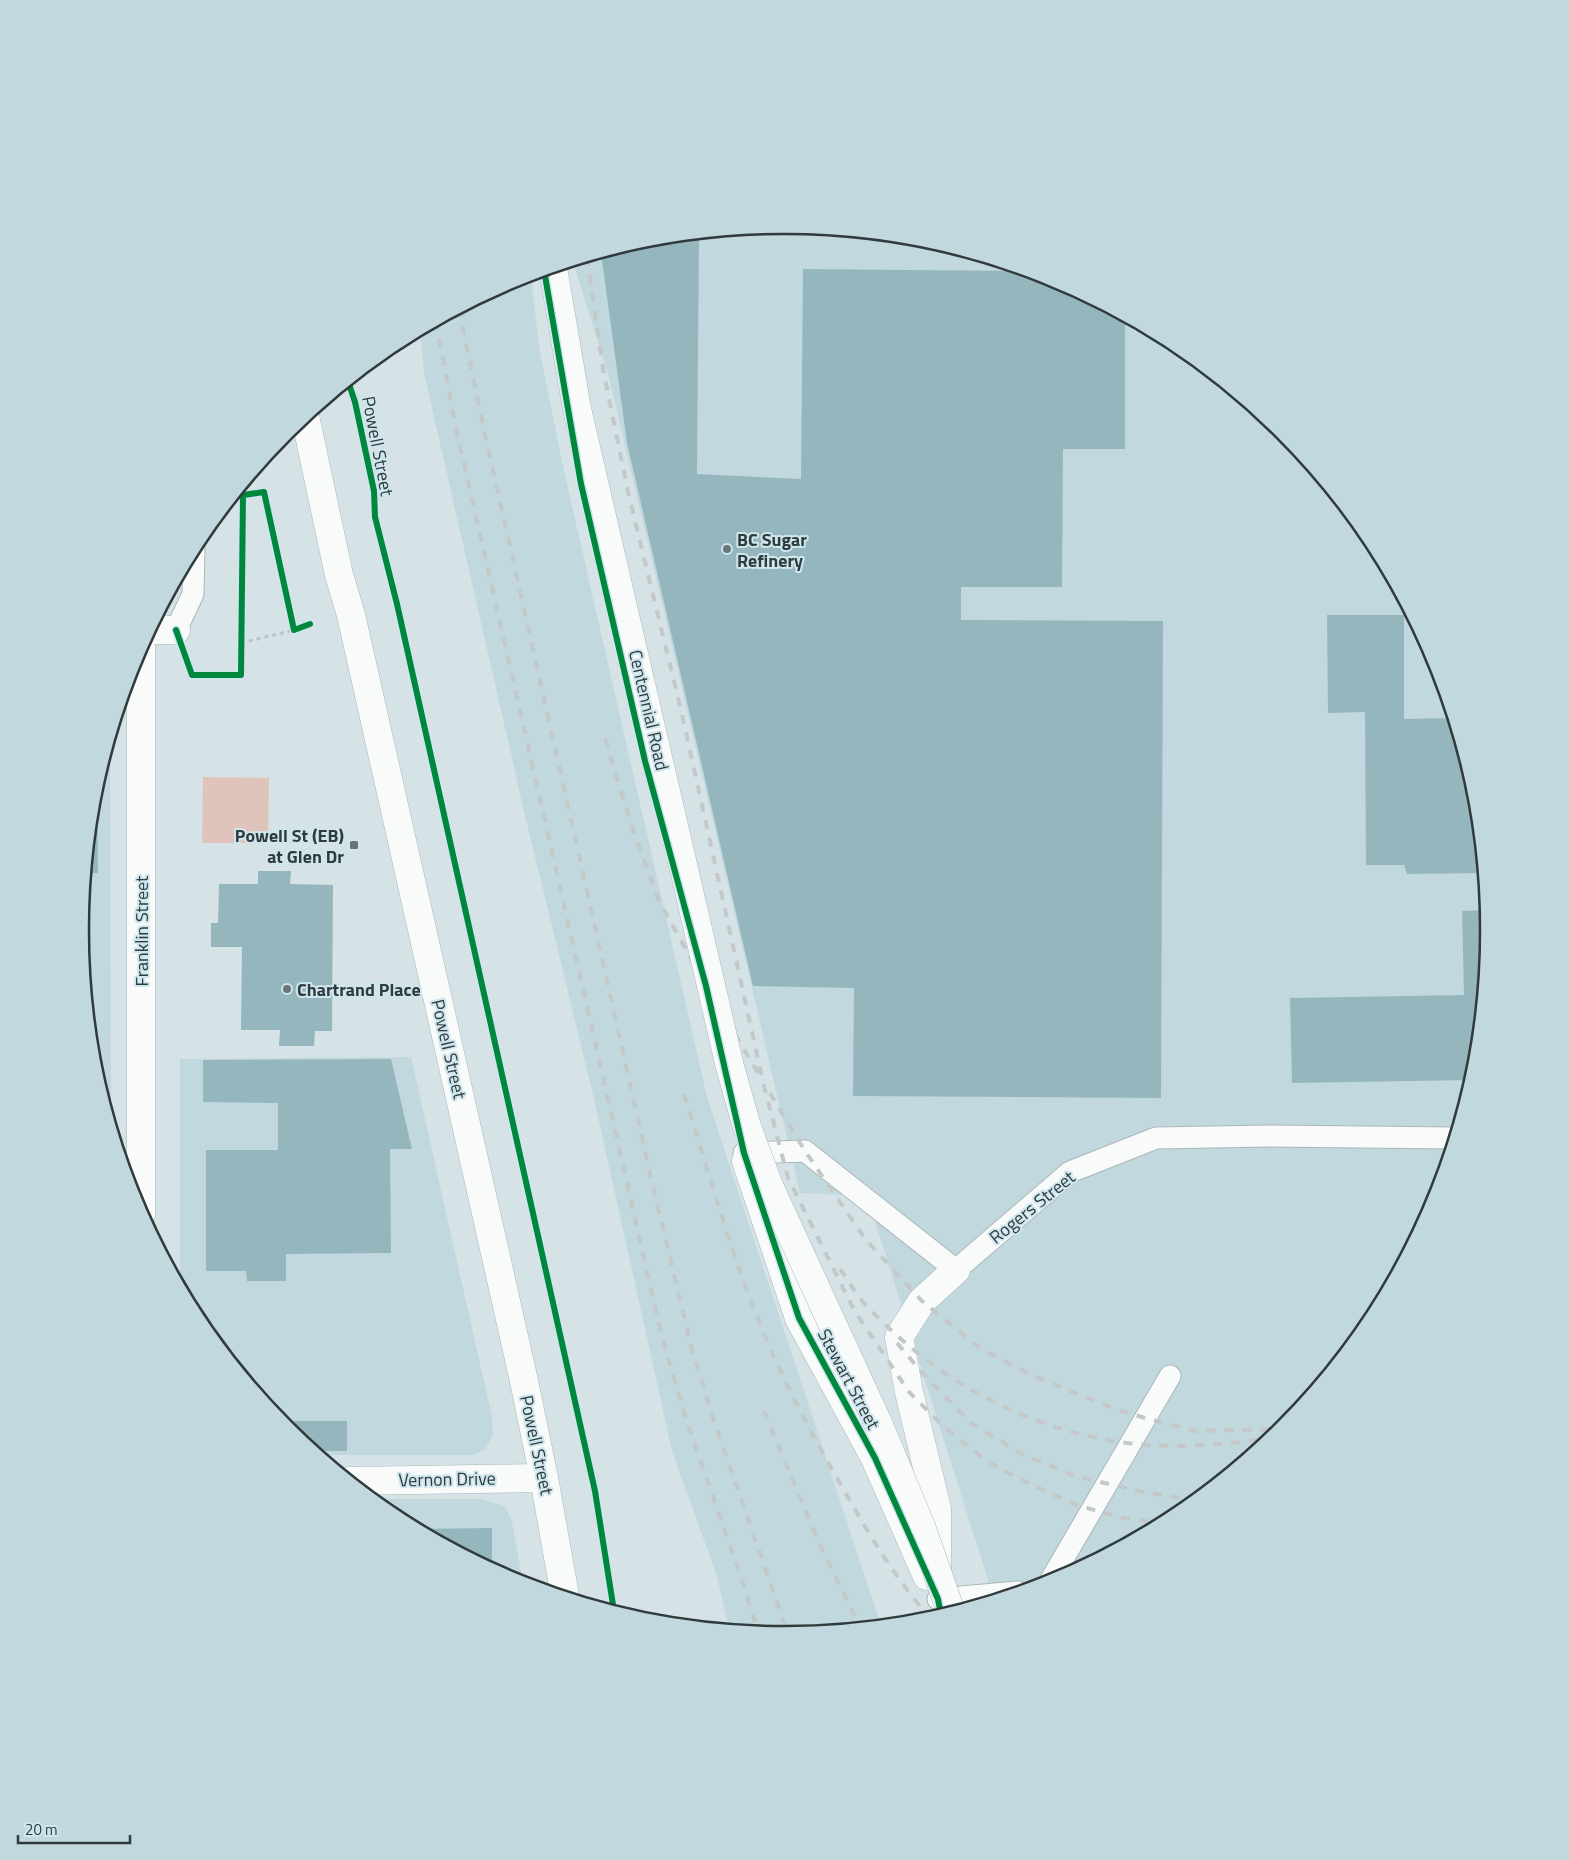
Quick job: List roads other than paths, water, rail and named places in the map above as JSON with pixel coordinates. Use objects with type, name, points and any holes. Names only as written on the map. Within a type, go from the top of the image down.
[{"type":"street","points":[[554,274],[577,409],[730,1067],[747,1127],[769,1186],[888,1447],[920,1526],[942,1607]]},
{"type":"street","name":"Centennial Road","points":[[545,277],[583,494],[645,761],[706,986],[744,1153]]},
{"type":"street","name":"Powell Street","points":[[307,425],[339,575],[351,615],[471,1145],[544,1478],[564,1590]]},
{"type":"street","name":"Franklin Street","points":[[141,667],[141,1193]]},
{"type":"street","name":"Stewart Street","points":[[744,1153],[800,1318],[875,1458],[942,1607]]},
{"type":"street","points":[[943,1607],[936,1510],[909,1392],[899,1337],[922,1302],[956,1270]]},
{"type":"street","name":"Vernon Drive","points":[[358,1480],[544,1478]]},
{"type":"lane","points":[[163,630],[193,594],[194,563]]},
{"type":"lane","name":"Rogers Street","points":[[956,1270],[1070,1172],[1156,1138],[1278,1136],[1448,1138]]},
{"type":"lane","points":[[744,1153],[805,1151],[956,1270]]},
{"type":"lane","points":[[1056,1571],[1170,1376]]},
{"type":"railway","points":[[588,263],[603,369],[628,492],[681,710],[763,1082],[788,1178],[854,1310],[909,1392],[944,1427],[987,1461],[1019,1479],[1074,1504],[1121,1518],[1150,1521]]},
{"type":"railway","points":[[462,314],[484,430],[651,1178],[692,1350],[715,1424],[785,1626]]},
{"type":"railway","points":[[437,327],[455,424],[661,1333],[686,1419],[756,1625]]},
{"type":"railway","points":[[605,739],[633,830],[659,901],[706,986],[758,1073]]},
{"type":"railway","points":[[770,1093],[805,1151],[866,1240],[922,1301],[980,1348],[1033,1376],[1115,1409],[1145,1418],[1195,1431],[1268,1429]]},
{"type":"railway","points":[[684,1094],[751,1302],[790,1391],[862,1521],[894,1571],[924,1611]]},
{"type":"railway","points":[[840,1269],[864,1303],[920,1355],[951,1377],[1017,1413],[1052,1426],[1089,1436],[1127,1443],[1163,1446],[1235,1443],[1257,1440]]},
{"type":"railway","points":[[897,1343],[925,1376],[971,1423],[1020,1453],[1075,1476],[1143,1492],[1185,1498]]},
{"type":"railway","points":[[764,1411],[816,1536],[857,1622]]},
{"type":"place","name":"BC Sugar Refinery","points":[[727,549]]},
{"type":"place","name":"Powell St (EB) at Glen Dr","points":[[354,845]]},
{"type":"place","name":"Chartrand Place","points":[[287,989]]}]
